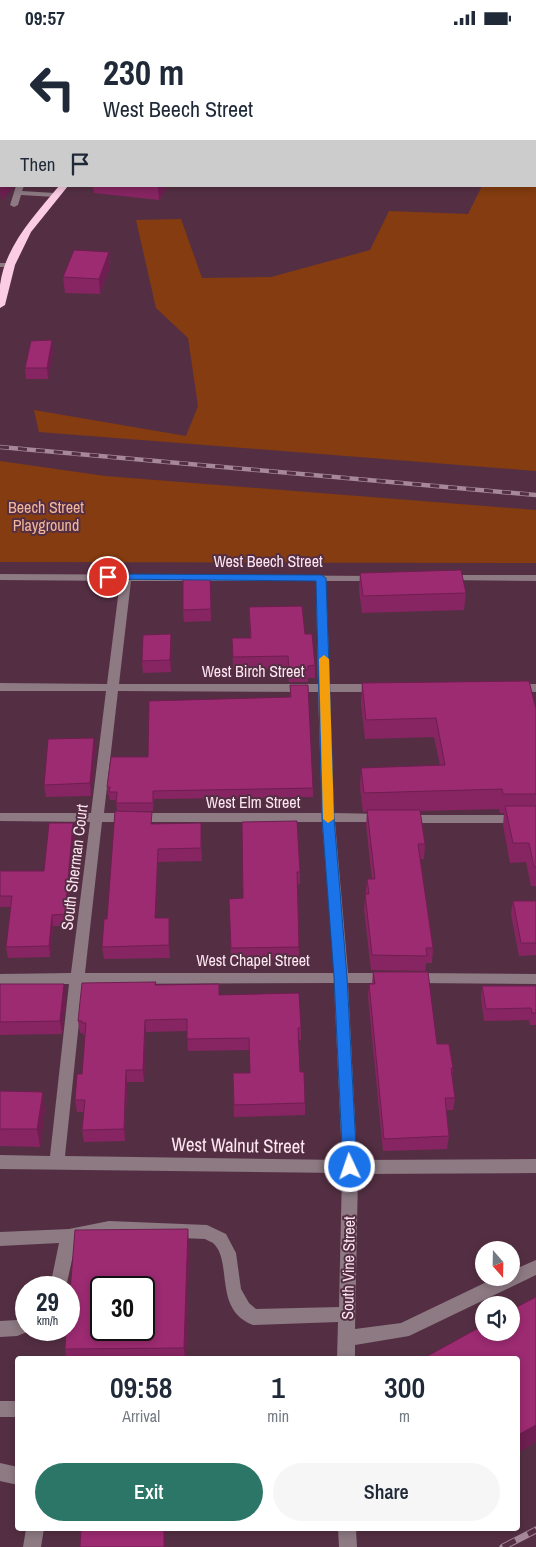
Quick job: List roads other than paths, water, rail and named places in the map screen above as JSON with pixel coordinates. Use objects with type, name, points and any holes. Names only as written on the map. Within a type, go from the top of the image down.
[{"type":"highway","points":[[0,305],[5,265],[28,231],[63,187]]},
{"type":"street","points":[[14,205],[19,190],[55,195]]},
{"type":"street","name":"West Beech Street","points":[[0,577],[390,578]]},
{"type":"street","name":"South Sherman Court","points":[[57,1162],[77,978],[126,577]]},
{"type":"street","name":"South Vine Street","points":[[321,578],[328,818],[341,977],[350,1167],[346,1356]]},
{"type":"street","points":[[438,578],[536,578]]},
{"type":"street","name":"West Birch Street","points":[[0,687],[392,688]]},
{"type":"street","points":[[507,688],[536,689]]},
{"type":"street","name":"West Elm Street","points":[[0,817],[536,819]]},
{"type":"street","name":"West Chapel Street","points":[[0,979],[341,977],[536,979]]},
{"type":"street","name":"West Walnut Street","points":[[0,1162],[350,1167],[536,1166]]},
{"type":"street","points":[[0,1239],[68,1236],[109,1228],[207,1232],[220,1239],[228,1253],[233,1290],[243,1308],[254,1317],[347,1314]]},
{"type":"street","points":[[60,1276],[68,1236]]},
{"type":"street","points":[[346,1337],[403,1331],[536,1267]]},
{"type":"street","points":[[0,1329],[15,1328]]},
{"type":"street","points":[[0,1409],[15,1409]]},
{"type":"street","points":[[0,1472],[15,1475]]},
{"type":"street","points":[[32,1547],[35,1531]]},
{"type":"street","points":[[347,1531],[348,1547]]},
{"type":"railway","points":[[0,447],[536,495]]},
{"type":"railway","points":[[503,1547],[536,1530]]},
{"type":"park label","name":"Beech Street Playground","points":[[46,516]]}]
